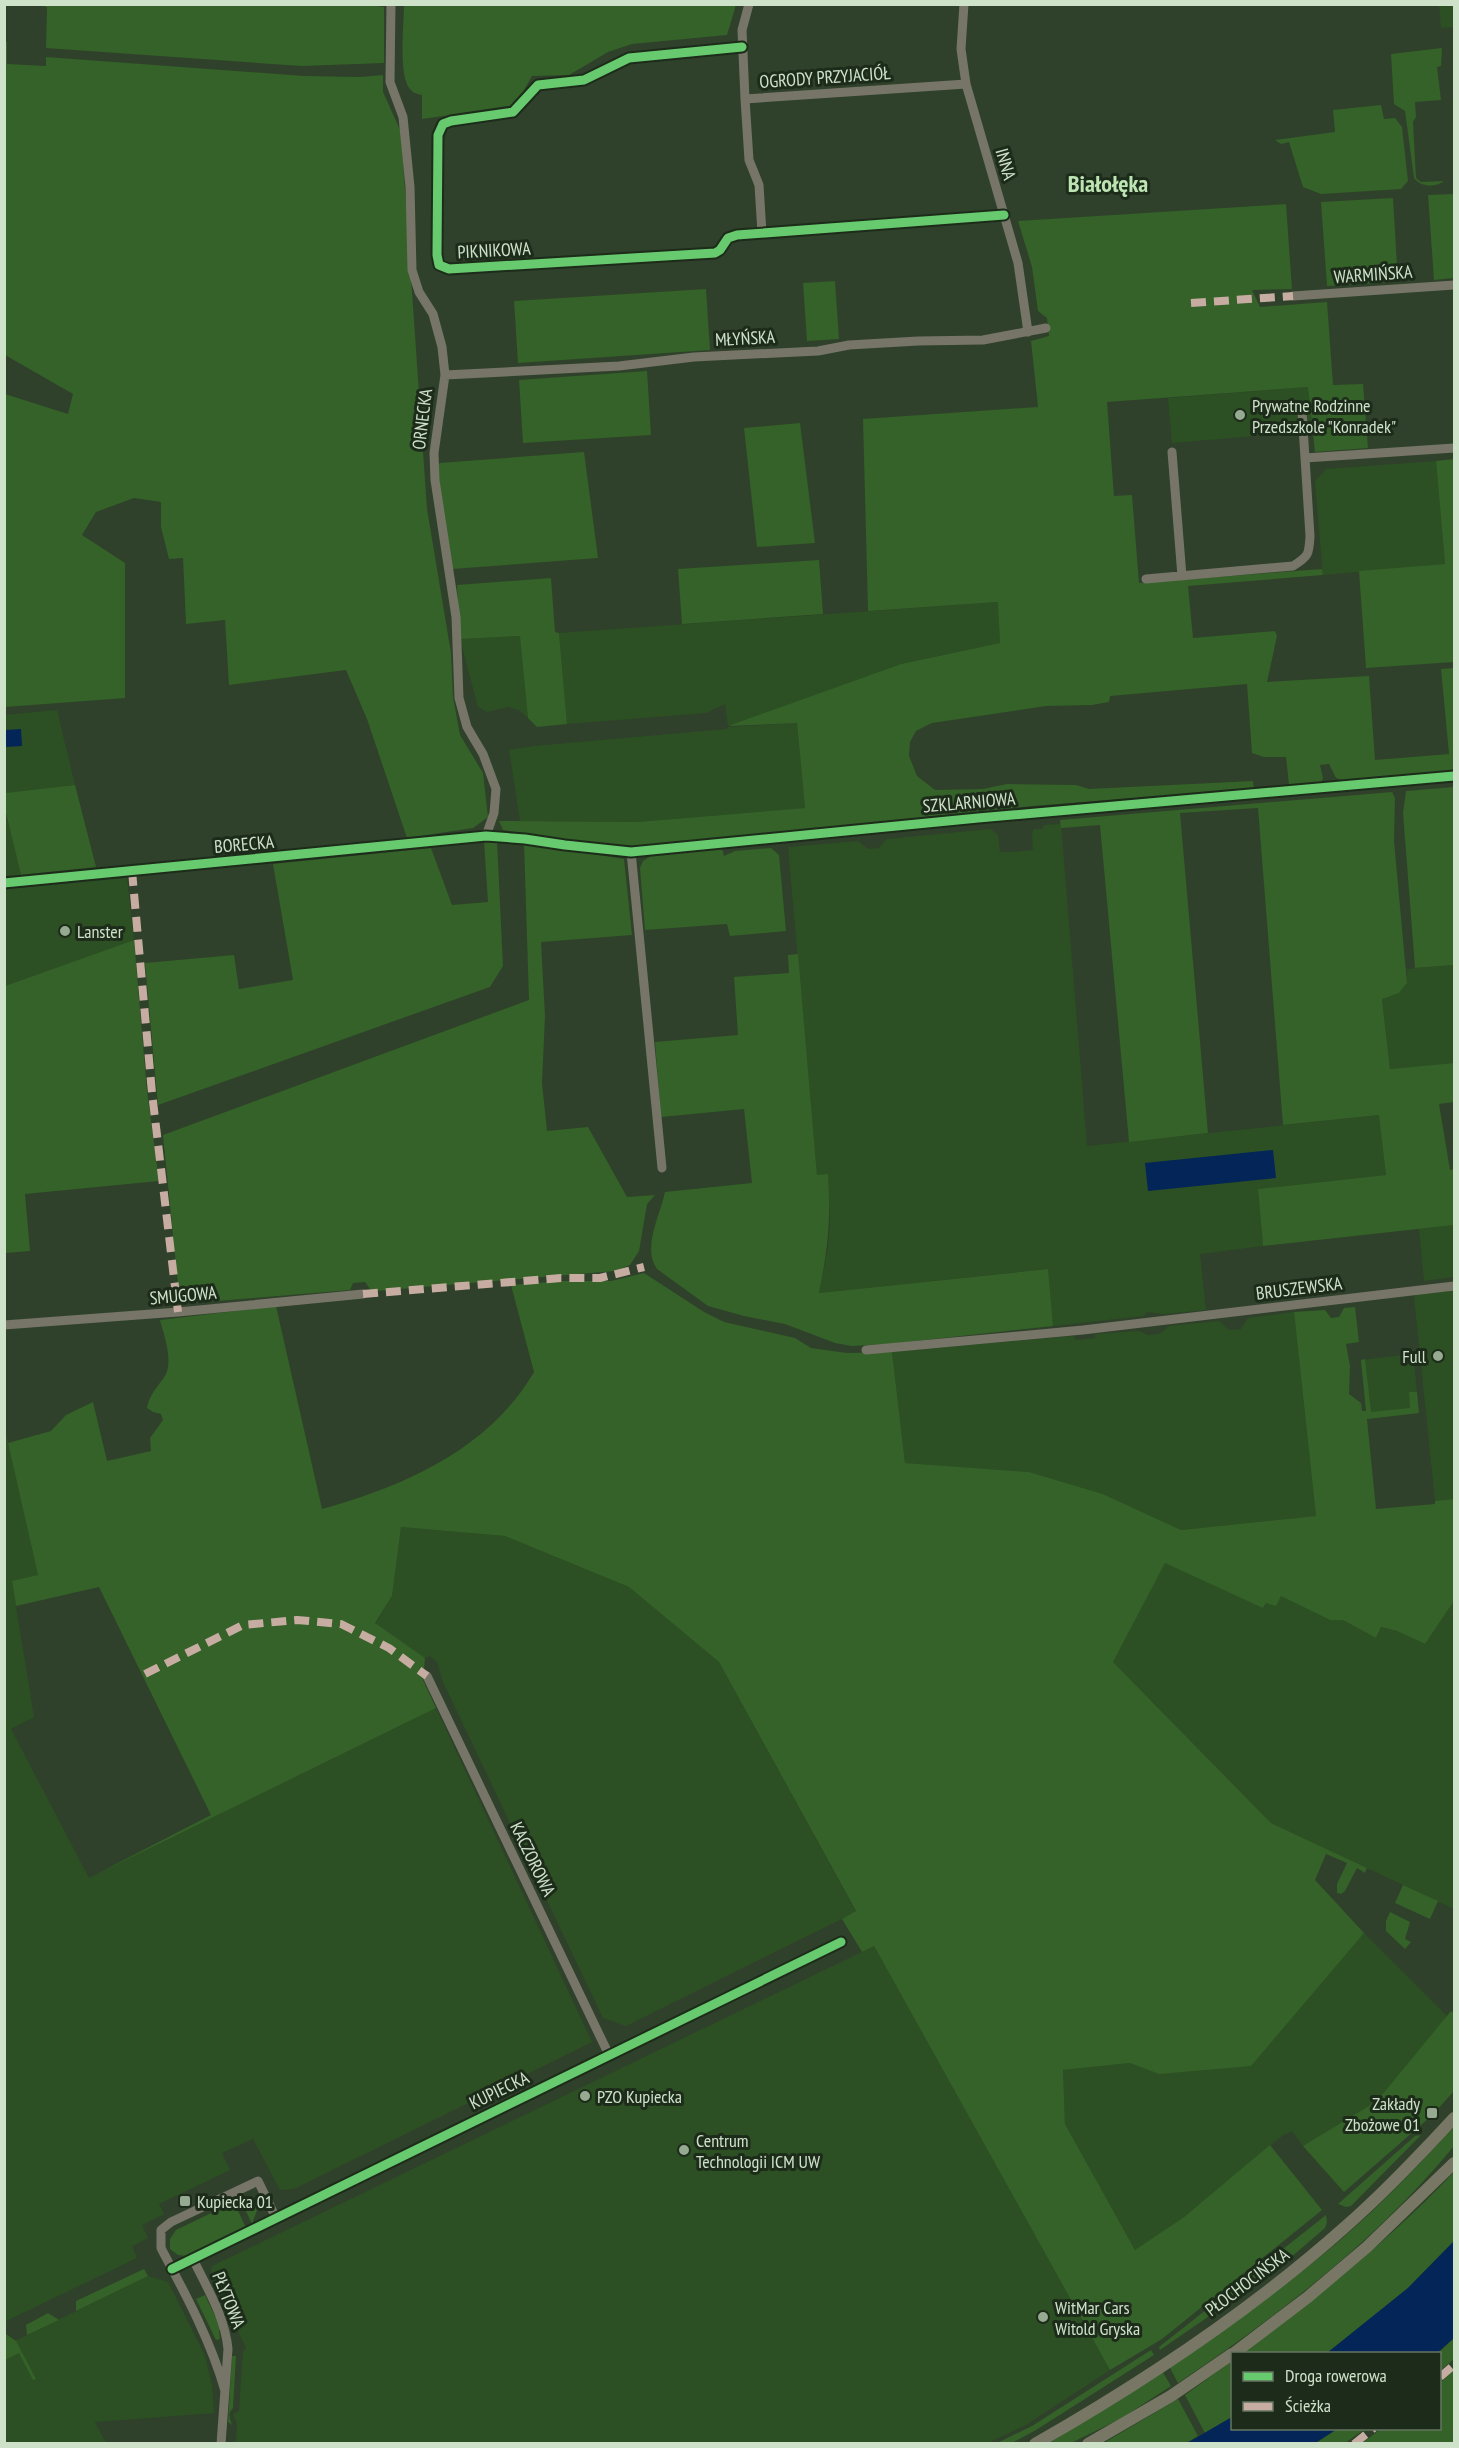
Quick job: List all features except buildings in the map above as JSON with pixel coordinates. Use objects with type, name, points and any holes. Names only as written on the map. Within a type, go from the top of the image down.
[{"type":"main road","name":"PŁOCHOCIŃSKA","points":[[1035,2444],[1154,2370],[1287,2276],[1384,2191],[1455,2118]]},
{"type":"main road","points":[[1236,2352],[1308,2297],[1367,2247],[1455,2163]]},
{"type":"main road","points":[[1088,2444],[1171,2396],[1231,2355]]},
{"type":"street","name":"ORNECKA","points":[[392,4],[390,82],[403,117],[410,187],[412,270],[414,284],[425,305],[433,314],[439,329],[445,375],[434,453],[434,471],[456,617],[459,698],[467,727],[483,754],[496,789],[495,807],[486,836]]},
{"type":"street","name":"OGRODY PRZYJACIÓŁ","points":[[749,4],[742,26],[745,99],[966,84]]},
{"type":"street","name":"INNA","points":[[964,4],[961,49],[966,84],[1018,263],[1028,332]]},
{"type":"street","name":"PIKNIKOWA","points":[[742,47],[629,58],[584,80],[538,86],[513,112],[443,124],[438,135],[437,260],[441,267],[449,269],[715,253],[720,250],[728,238],[733,236],[1004,215]]},
{"type":"street","points":[[745,99],[749,160],[759,185],[762,233]]},
{"type":"street","name":"WARMIŃSKA","points":[[1293,296],[1455,285]]},
{"type":"street","name":"MŁYŃSKA","points":[[445,375],[619,366],[694,357],[818,351],[849,345],[983,340],[1046,328]]},
{"type":"street","points":[[1146,579],[1293,566],[1304,560],[1310,552],[1310,536],[1302,411]]},
{"type":"street","points":[[1305,458],[1455,448]]},
{"type":"street","points":[[1172,452],[1182,576]]},
{"type":"street","name":"SZKLARNIOWA","points":[[486,836],[631,852],[978,818],[1455,776]]},
{"type":"street","name":"BORECKA","points":[[4,883],[486,836]]},
{"type":"street","points":[[631,852],[662,1167]]},
{"type":"street","name":"BRUSZEWSKA","points":[[866,1350],[1148,1322],[1455,1286]]},
{"type":"street","name":"SMUGOWA","points":[[4,1325],[178,1312],[363,1294]]},
{"type":"street","name":"KACZOROWA","points":[[427,1677],[609,2055]]},
{"type":"street","name":"KUPIECKA","points":[[172,2269],[841,1942]]},
{"type":"street","points":[[172,2269],[161,2248],[161,2230],[191,2212],[258,2181],[276,2218]]},
{"type":"street","name":"PŁYTOWA","points":[[193,2259],[222,2320],[227,2336],[221,2444]]},
{"type":"street","name":"PŁYTOWA","points":[[172,2269],[219,2368],[225,2391]]},
{"type":"shaded area","points":[[35,4],[361,4],[384,7],[384,63],[301,66],[46,48],[47,7]]},
{"type":"shaded area","points":[[404,5],[736,5],[727,35],[632,44],[608,52],[569,75],[532,76],[516,104],[508,107],[422,119],[422,95],[410,89],[404,73],[402,49]]},
{"type":"shaded area","points":[[1439,5],[1454,5],[1454,27],[1441,28]]},
{"type":"shaded area","points":[[5,42],[7,42],[7,64],[46,66],[46,57],[304,76],[383,75],[383,92],[401,132],[427,509],[451,653],[453,697],[460,735],[483,773],[488,817],[473,828],[407,838],[367,719],[346,670],[229,685],[225,620],[186,624],[183,558],[169,559],[161,527],[161,502],[134,498],[96,512],[82,535],[125,563],[125,698],[5,707],[5,394],[68,414],[73,394],[5,355]]},
{"type":"shaded area","points":[[1442,48],[1441,66],[1437,67],[1441,100],[1415,102],[1416,117],[1413,122],[1416,178],[1421,182],[1444,181],[1428,186],[1420,183],[1414,178],[1405,111],[1394,104],[1391,54]]},
{"type":"shaded area","points":[[1381,105],[1384,119],[1395,118],[1402,127],[1408,181],[1401,189],[1321,194],[1303,187],[1289,142],[1281,144],[1275,140],[1335,132],[1333,110]]},
{"type":"shaded area","points":[[1454,194],[1454,278],[1434,280],[1428,195]]},
{"type":"shaded area","points":[[1393,198],[1398,282],[1327,286],[1321,202]]},
{"type":"shaded area","points":[[1286,204],[1292,289],[1252,290],[1260,307],[1327,302],[1333,385],[1363,384],[1368,448],[1315,452],[1308,387],[1107,402],[1114,496],[1132,495],[1139,583],[1322,569],[1323,575],[1188,586],[1193,638],[1275,631],[1277,636],[1267,682],[1369,676],[1375,760],[1449,754],[1441,669],[1454,668],[1454,770],[1342,780],[1336,778],[1329,764],[1320,765],[1323,778],[1321,783],[1289,785],[1286,757],[1264,757],[1252,753],[1247,684],[1110,696],[1109,702],[1092,705],[1046,706],[932,723],[916,731],[910,742],[909,756],[917,776],[935,790],[983,789],[1007,784],[1076,785],[1089,789],[1253,781],[1254,789],[1033,806],[640,846],[605,845],[503,830],[499,821],[638,822],[805,808],[797,723],[728,726],[901,664],[1000,643],[998,602],[868,611],[863,419],[1038,407],[1031,341],[1049,336],[1047,318],[1038,311],[1032,267],[1018,221]]},
{"type":"shaded area","points":[[835,281],[839,339],[807,341],[803,283]]},
{"type":"shaded area","points":[[706,289],[710,350],[518,363],[514,301]]},
{"type":"shaded area","points":[[647,371],[651,435],[523,443],[519,380]]},
{"type":"shaded area","name":"Prywatne Rodzinne Przedszkole \"Konradek\"","points":[[1309,387],[1312,431],[1172,443],[1168,398]]},
{"type":"shaded area","points":[[800,423],[815,543],[757,547],[744,428]]},
{"type":"shaded area","points":[[584,452],[598,558],[452,569],[437,466],[440,463]]},
{"type":"shaded area","points":[[1454,459],[1454,662],[1366,668],[1359,571],[1445,564],[1436,461]]},
{"type":"shaded area","points":[[1436,461],[1445,564],[1323,575],[1315,481],[1326,469]]},
{"type":"shaded area","points":[[819,560],[823,614],[682,624],[678,569]]},
{"type":"shaded area","points":[[551,578],[555,632],[559,633],[567,724],[537,727],[528,718],[520,636],[460,639],[457,585]]},
{"type":"shaded area","points":[[999,602],[1000,643],[901,664],[728,726],[725,704],[706,713],[567,724],[559,633]]},
{"type":"shaded area","points":[[521,636],[528,718],[519,710],[508,707],[487,712],[478,707],[460,639]]},
{"type":"shaded area","points":[[57,710],[75,785],[5,793],[5,715]]},
{"type":"shaded area","points":[[797,723],[805,808],[638,822],[520,821],[509,750],[727,729],[728,727]]},
{"type":"shaded area","points":[[75,785],[96,867],[21,875],[5,809],[5,793]]},
{"type":"shaded area","points":[[1454,787],[1454,965],[1415,968],[1403,813],[1406,791]]},
{"type":"shaded area","points":[[1392,792],[1395,798],[1394,841],[1407,983],[1399,993],[1382,999],[1390,1069],[1454,1063],[1454,1102],[1439,1104],[1450,1170],[1454,1169],[1454,1225],[1263,1246],[1258,1189],[1386,1175],[1379,1115],[1283,1125],[1258,808],[1180,813],[1208,1133],[1129,1142],[1100,825],[1061,828],[1060,820]]},
{"type":"shaded area","points":[[5,809],[21,875],[5,876]]},
{"type":"shaded area","points":[[1061,824],[1087,1146],[1380,1115],[1386,1175],[1258,1189],[1263,1246],[1200,1254],[1206,1310],[1163,1314],[1147,1312],[1143,1316],[1053,1326],[1047,1269],[819,1293],[828,1248],[830,1220],[828,1175],[817,1175],[788,847],[858,841],[868,849],[879,848],[887,839],[991,829],[998,835],[1000,852],[1013,852],[1033,850],[1032,833],[1034,829],[1043,829],[1043,825]]},
{"type":"shaded area","points":[[497,841],[503,966],[490,987],[158,1105],[145,963],[234,955],[239,989],[293,980],[273,864],[431,848],[452,905],[488,902],[484,842]]},
{"type":"shaded area","points":[[524,843],[624,859],[632,935],[541,942],[545,1016],[542,1083],[547,1131],[588,1127],[627,1197],[655,1195],[647,1204],[639,1251],[630,1265],[615,1271],[376,1291],[370,1289],[365,1282],[353,1283],[350,1290],[180,1304],[163,1135],[529,1000]]},
{"type":"shaded area","points":[[722,848],[724,856],[735,851],[771,848],[779,855],[786,931],[730,936],[727,924],[645,930],[640,868],[643,861],[654,854]]},
{"type":"shaded area","points":[[127,878],[134,940],[5,986],[5,889]]},
{"type":"shaded area","points":[[134,940],[147,1091],[159,1181],[25,1194],[30,1251],[5,1253],[5,986]]},
{"type":"shaded area","points":[[798,954],[817,1175],[828,1174],[828,1234],[819,1293],[1048,1269],[1053,1326],[852,1346],[835,1343],[785,1324],[708,1306],[657,1269],[651,1251],[652,1241],[665,1192],[752,1183],[744,1109],[661,1117],[655,1042],[738,1035],[734,977],[789,973],[788,955]]},
{"type":"shaded area","points":[[1454,965],[1454,1063],[1390,1069],[1382,998],[1399,993],[1407,983],[1407,969]]},
{"type":"shaded area","points":[[1454,1225],[1454,1277],[1424,1281],[1419,1229]]},
{"type":"shaded area","points":[[644,1273],[704,1312],[724,1322],[795,1338],[811,1348],[847,1353],[892,1352],[905,1463],[1029,1472],[1103,1494],[1181,1530],[1316,1516],[1294,1312],[1325,1310],[1331,1318],[1339,1317],[1344,1308],[1355,1307],[1359,1342],[1346,1344],[1350,1366],[1349,1394],[1361,1403],[1362,1411],[1366,1411],[1361,1360],[1365,1359],[1371,1412],[1410,1408],[1409,1392],[1417,1392],[1419,1413],[1367,1419],[1376,1509],[1435,1504],[1435,1501],[1454,1499],[1454,1601],[1425,1644],[1397,1631],[1381,1627],[1376,1638],[1343,1620],[1330,1620],[1281,1596],[1276,1606],[1266,1603],[1263,1608],[1165,1563],[1113,1662],[1271,1823],[1367,1868],[1365,1873],[1357,1868],[1345,1891],[1341,1894],[1337,1893],[1337,1884],[1347,1863],[1326,1854],[1315,1880],[1364,1933],[1251,2066],[1159,2074],[1130,2063],[1063,2070],[1065,2124],[1135,2250],[1184,2217],[1270,2145],[1322,2210],[1162,2339],[1110,2370],[874,1946],[862,1952],[842,1919],[856,1911],[719,1662],[629,1587],[505,1536],[401,1527],[392,1596],[375,1623],[425,1658],[423,1680],[436,1708],[89,1878],[211,1815],[99,1587],[16,1606],[12,1581],[38,1575],[8,1443],[51,1431],[66,1415],[93,1402],[107,1461],[151,1451],[150,1438],[163,1420],[161,1414],[147,1408],[168,1366],[168,1350],[160,1320],[276,1306],[322,1509],[384,1489],[442,1461],[494,1423],[515,1399],[534,1372],[511,1285],[563,1281],[611,1281]]},
{"type":"shaded area","name":"Full","points":[[1454,1290],[1454,1499],[1435,1501],[1414,1297],[1417,1294]]},
{"type":"shaded area","points":[[1294,1312],[1316,1516],[1181,1530],[1103,1494],[1029,1472],[905,1463],[892,1352],[1073,1336],[1076,1340],[1095,1338],[1095,1334],[1139,1331],[1148,1335],[1159,1334],[1169,1326],[1219,1321],[1229,1330],[1241,1329],[1248,1318]]},
{"type":"shaded area","points":[[1413,1354],[1419,1413],[1367,1419],[1361,1360]]},
{"type":"shaded area","points":[[5,1430],[38,1575],[12,1582],[34,1717],[11,1729],[89,1878],[436,1708],[592,2042],[294,2189],[280,2190],[253,2139],[222,2153],[230,2170],[159,2204],[164,2214],[142,2225],[148,2238],[132,2246],[137,2258],[4,2322]]},
{"type":"shaded area","points":[[401,1527],[505,1536],[629,1587],[719,1662],[856,1912],[626,2026],[603,2018],[443,1682],[437,1662],[430,1656],[425,1658],[375,1624],[392,1596]]},
{"type":"shaded area","points":[[1165,1562],[1264,1608],[1266,1603],[1281,1596],[1330,1620],[1343,1620],[1376,1638],[1381,1627],[1397,1631],[1425,1644],[1454,1601],[1454,1909],[1271,1823],[1113,1662]]},
{"type":"shaded area","points":[[1403,1885],[1438,1901],[1430,1919],[1395,1903]]},
{"type":"shaded area","points":[[1390,1912],[1410,1922],[1405,1939],[1411,1942],[1405,1949],[1386,1931],[1386,1921]]},
{"type":"shaded area","points":[[1364,1933],[1448,2017],[1377,2101],[1303,2146],[1292,2131],[1282,2136],[1184,2217],[1135,2250],[1065,2124],[1063,2070],[1130,2063],[1159,2074],[1351,1947]]},
{"type":"shaded area","points":[[874,1946],[1110,2370],[1026,2425],[988,2443],[236,2443],[237,2424],[233,2414],[239,2411],[243,2351],[246,2348],[213,2279],[212,2266]]},
{"type":"shaded area","points":[[1451,2011],[1454,2013],[1454,2091],[1437,2110],[1435,2108],[1427,2116],[1429,2118],[1344,2192],[1303,2146],[1377,2101]]},
{"type":"shaded area","points":[[1454,2127],[1454,2146],[1393,2213],[1289,2303],[1178,2383],[1169,2366],[1265,2300],[1311,2265],[1381,2203]]},
{"type":"shaded area","points":[[1421,2135],[1351,2206],[1338,2204],[1415,2136]]},
{"type":"shaded area","points":[[1454,2172],[1454,2241],[1408,2288],[1328,2352],[1246,2352],[1379,2244]]},
{"type":"shaded area","points":[[244,2197],[255,2202],[257,2210],[252,2224],[240,2199]]},
{"type":"shaded area","points":[[234,2202],[246,2228],[187,2256],[178,2255],[170,2249],[170,2239],[176,2230]]},
{"type":"shaded area","points":[[1326,2215],[1325,2228],[1276,2270],[1160,2350],[1159,2347]]},
{"type":"shaded area","points":[[144,2269],[148,2276],[76,2311],[76,2301]]},
{"type":"shaded area","points":[[148,2276],[168,2282],[205,2356],[212,2385],[214,2413],[95,2422],[106,2443],[5,2444],[5,2346]]},
{"type":"shaded area","points":[[205,2295],[221,2329],[219,2330],[220,2339],[216,2340],[196,2299]]},
{"type":"shaded area","points":[[48,2313],[59,2320],[27,2335],[26,2325]]},
{"type":"shaded area","points":[[6,2334],[16,2341],[36,2379],[33,2380],[19,2353],[5,2360]]},
{"type":"shaded area","points":[[1454,2338],[1454,2359],[1441,2370],[1441,2352],[1439,2352]]},
{"type":"shaded area","points":[[1151,2350],[1154,2355],[1036,2430],[1012,2443],[997,2443],[1032,2426]]},
{"type":"shaded area","points":[[232,2356],[236,2356],[233,2408],[230,2414],[232,2425],[228,2422]]},
{"type":"shaded area","points":[[1231,2362],[1231,2418],[1205,2433],[1185,2395]]},
{"type":"shaded area","points":[[1454,2369],[1454,2443],[1362,2443],[1380,2430],[1441,2430],[1441,2382]]},
{"type":"shaded area","points":[[1162,2371],[1171,2386],[1120,2419],[1071,2443],[1048,2444]]},
{"type":"shaded area","points":[[1178,2399],[1198,2436],[1186,2443],[1102,2444]]},
{"type":"shaded area","points":[[1336,2430],[1364,2430],[1345,2443],[1315,2444]]},
{"type":"water","points":[[21,729],[22,746],[5,747],[5,730]]},
{"type":"water","points":[[1273,1150],[1276,1178],[1148,1191],[1145,1163]]},
{"type":"water","points":[[1454,2241],[1454,2338],[1438,2352],[1328,2352],[1408,2288]]},
{"type":"water","points":[[1231,2418],[1231,2430],[1335,2430],[1315,2443],[1187,2443]]},
{"type":"marked path","points":[[1191,303],[1293,296]]},
{"type":"marked path","points":[[132,871],[152,1093],[178,1312]]},
{"type":"marked path","points":[[363,1294],[561,1278],[600,1278],[644,1267]]},
{"type":"marked path","points":[[145,1674],[243,1625],[297,1620],[341,1624],[389,1648],[427,1676]]},
{"type":"marked path","points":[[1441,2376],[1454,2365]]},
{"type":"marked path","points":[[1354,2444],[1372,2430]]},
{"type":"cycle path","points":[[742,47],[629,58],[584,80],[538,85],[513,112],[443,124],[438,135],[437,255],[439,265],[449,269],[715,253],[720,250],[728,238],[737,235],[1004,215]]},
{"type":"cycle path","points":[[4,883],[486,836],[631,852],[978,818],[1454,776]]},
{"type":"cycle path","points":[[172,2269],[841,1942]]},
{"type":"place","name":"Prywatne Rodzinne Przedszkole \"Konradek\"","points":[[1240,415]]},
{"type":"place","name":"Lanster","points":[[65,931]]},
{"type":"place","name":"Full","points":[[1438,1356]]},
{"type":"place","name":"PZO Kupiecka","points":[[585,2096]]},
{"type":"place","name":"Zakłady Zbożowe 01","points":[[1432,2113]]},
{"type":"place","name":"Centrum Technologii ICM UW","points":[[684,2150]]},
{"type":"place","name":"Kupiecka 01","points":[[185,2201]]},
{"type":"place","name":"WitMar Cars Witold Gryska","points":[[1043,2317]]},
{"type":"district","name":"Białołęka","points":[[1108,183]]}]
